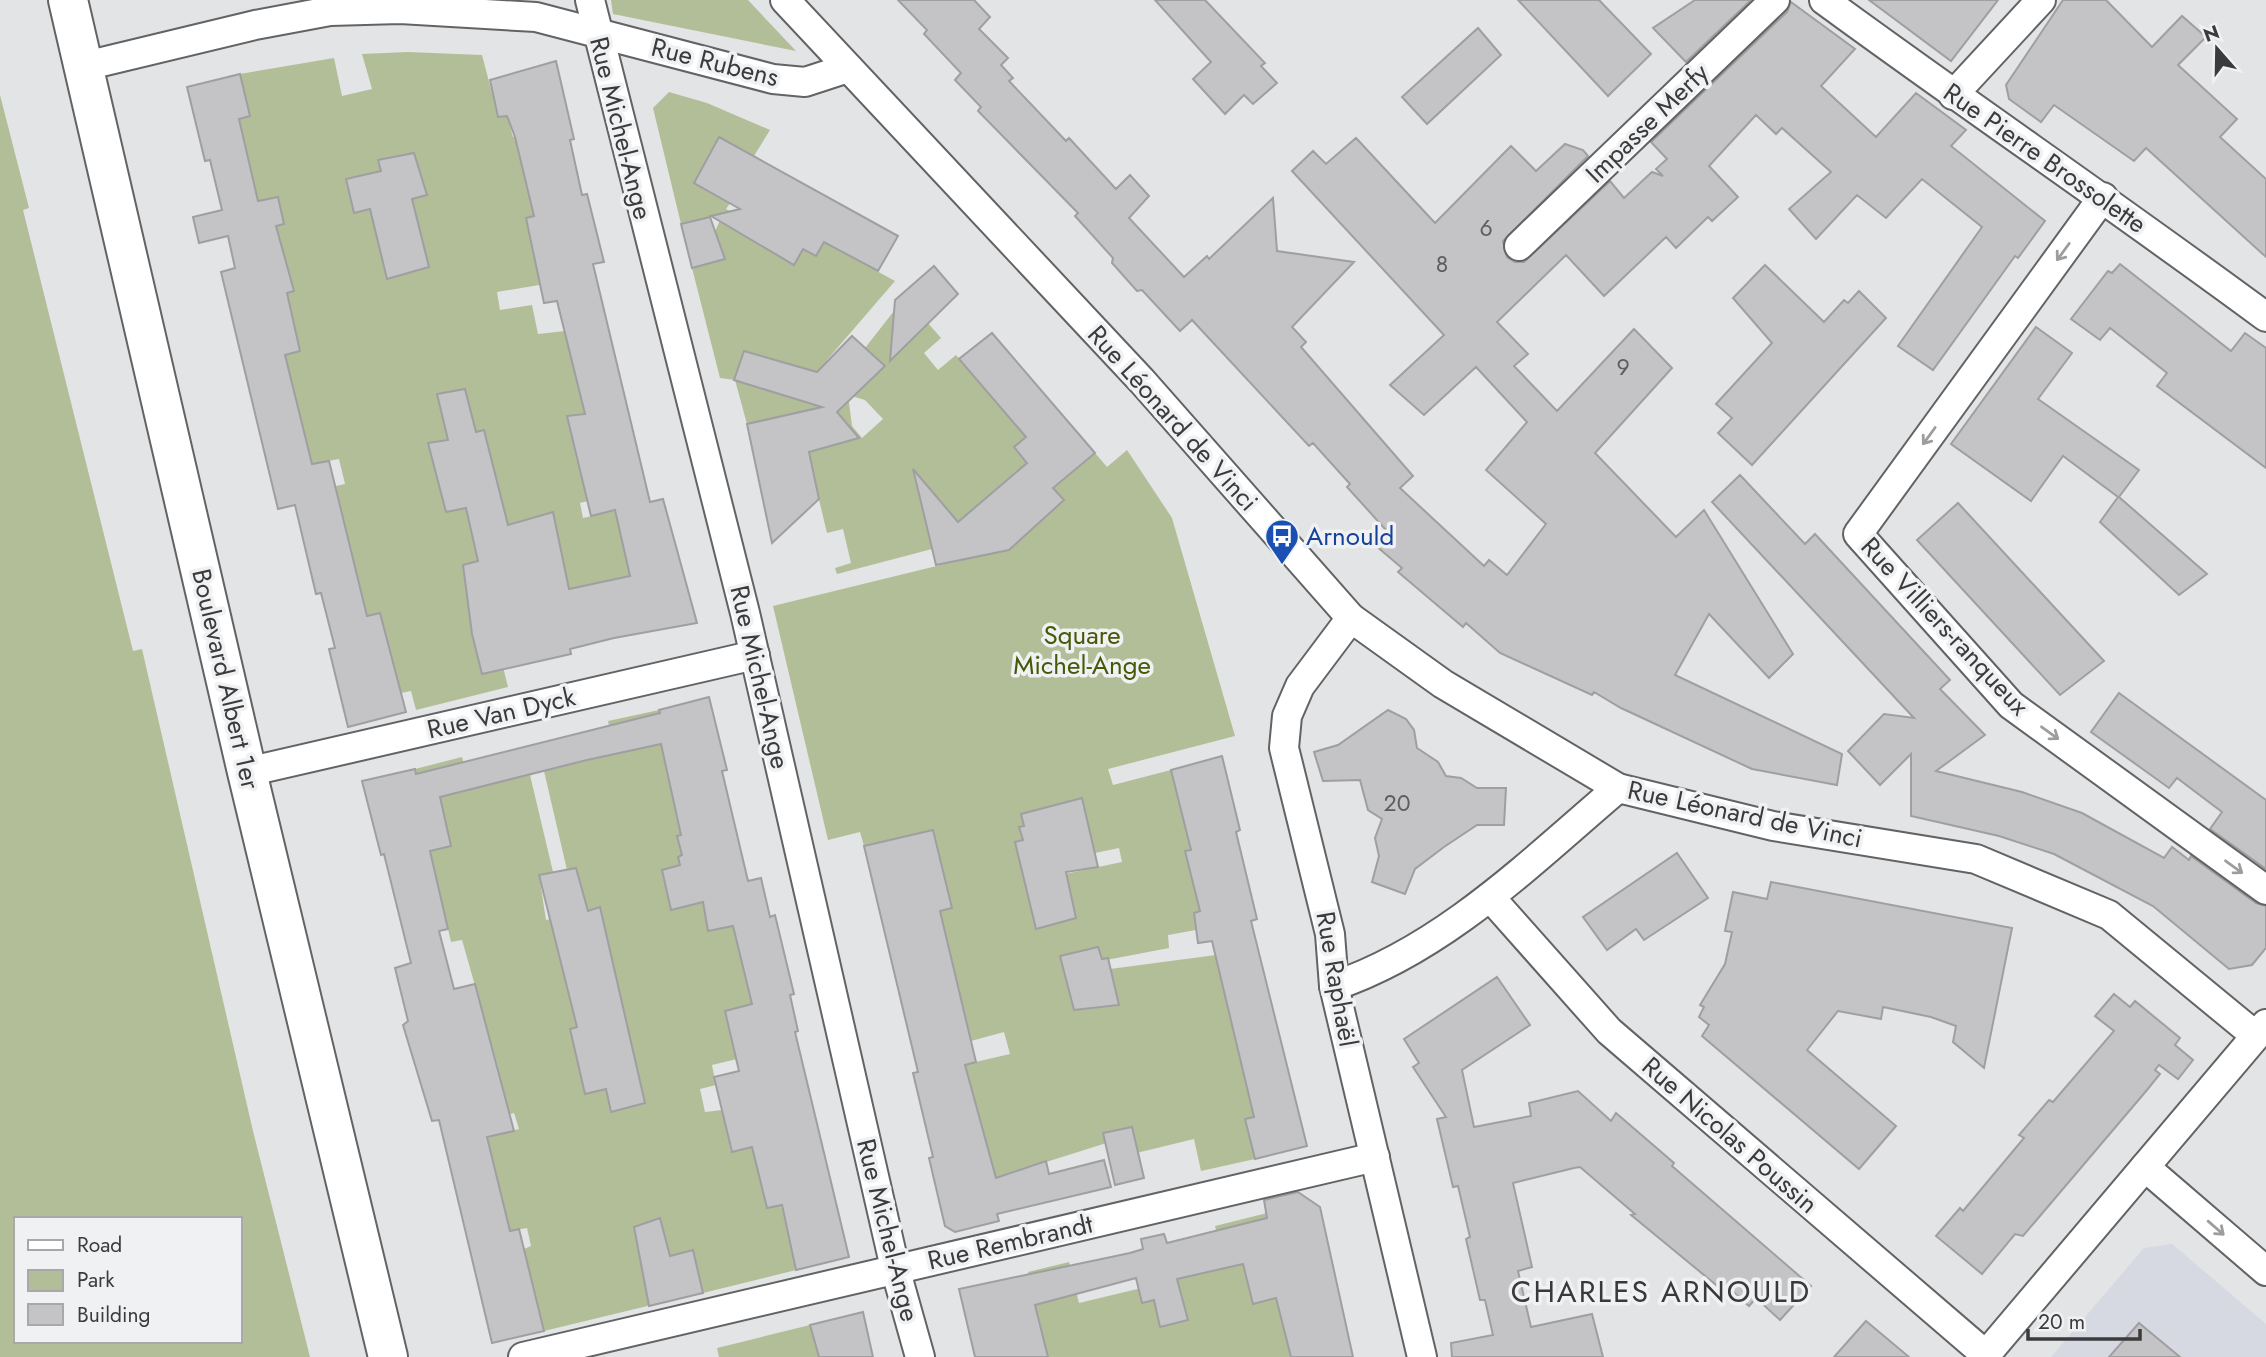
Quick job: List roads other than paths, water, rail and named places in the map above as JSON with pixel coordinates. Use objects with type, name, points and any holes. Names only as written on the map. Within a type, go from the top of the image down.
[{"type":"main road","name":"Boulevard Albert 1er","points":[[68,0],[247,772],[388,1357]]},
{"type":"street","name":"Rue Michel-Ange","points":[[590,0],[755,655],[895,1268],[920,1357]]},
{"type":"street","name":"Rue Léonard de Vinci","points":[[785,0],[1142,381],[1351,618],[1469,702],[1618,788],[1773,826],[1976,859],[2109,915],[2261,1030]]},
{"type":"street","name":"Impasse Merfy","points":[[1519,246],[1774,0]]},
{"type":"street","name":"Rue Pierre Brossolette","points":[[1824,0],[1954,95],[2103,197],[2266,317]]},
{"type":"street","points":[[1954,95],[2041,0]]},
{"type":"street","name":"Rue Rubens","points":[[85,66],[256,25],[331,11],[455,10],[536,17],[596,30],[773,79],[805,82],[848,68]]},
{"type":"street","name":"Rue Villiers-ranqueux","points":[[2103,197],[1858,534],[2011,705],[2266,890]]},
{"type":"street","name":"Rue Raphaël","points":[[1351,618],[1300,686],[1287,716],[1284,748],[1330,934],[1334,986],[1422,1357]]},
{"type":"street","name":"Rue Van Dyck","points":[[247,772],[755,655]]},
{"type":"street","points":[[1334,986],[1356,979],[1413,948],[1490,897],[1618,788]]},
{"type":"street","name":"Rue Nicolas Poussin","points":[[1490,897],[1609,1031],[1985,1356]]},
{"type":"street","points":[[1985,1356],[2261,1030]]},
{"type":"street","name":"Rue Rembrandt","points":[[523,1357],[1375,1157]]},
{"type":"street","points":[[2145,1167],[2266,1270]]},
{"type":"place","name":"Arnould","points":[[1282,566]]},
{"type":"district","name":"CHARLES ARNOULD","points":[[1661,1291]]},
{"type":"park label","name":"Square Michel-Ange","points":[[1082,650]]}]
